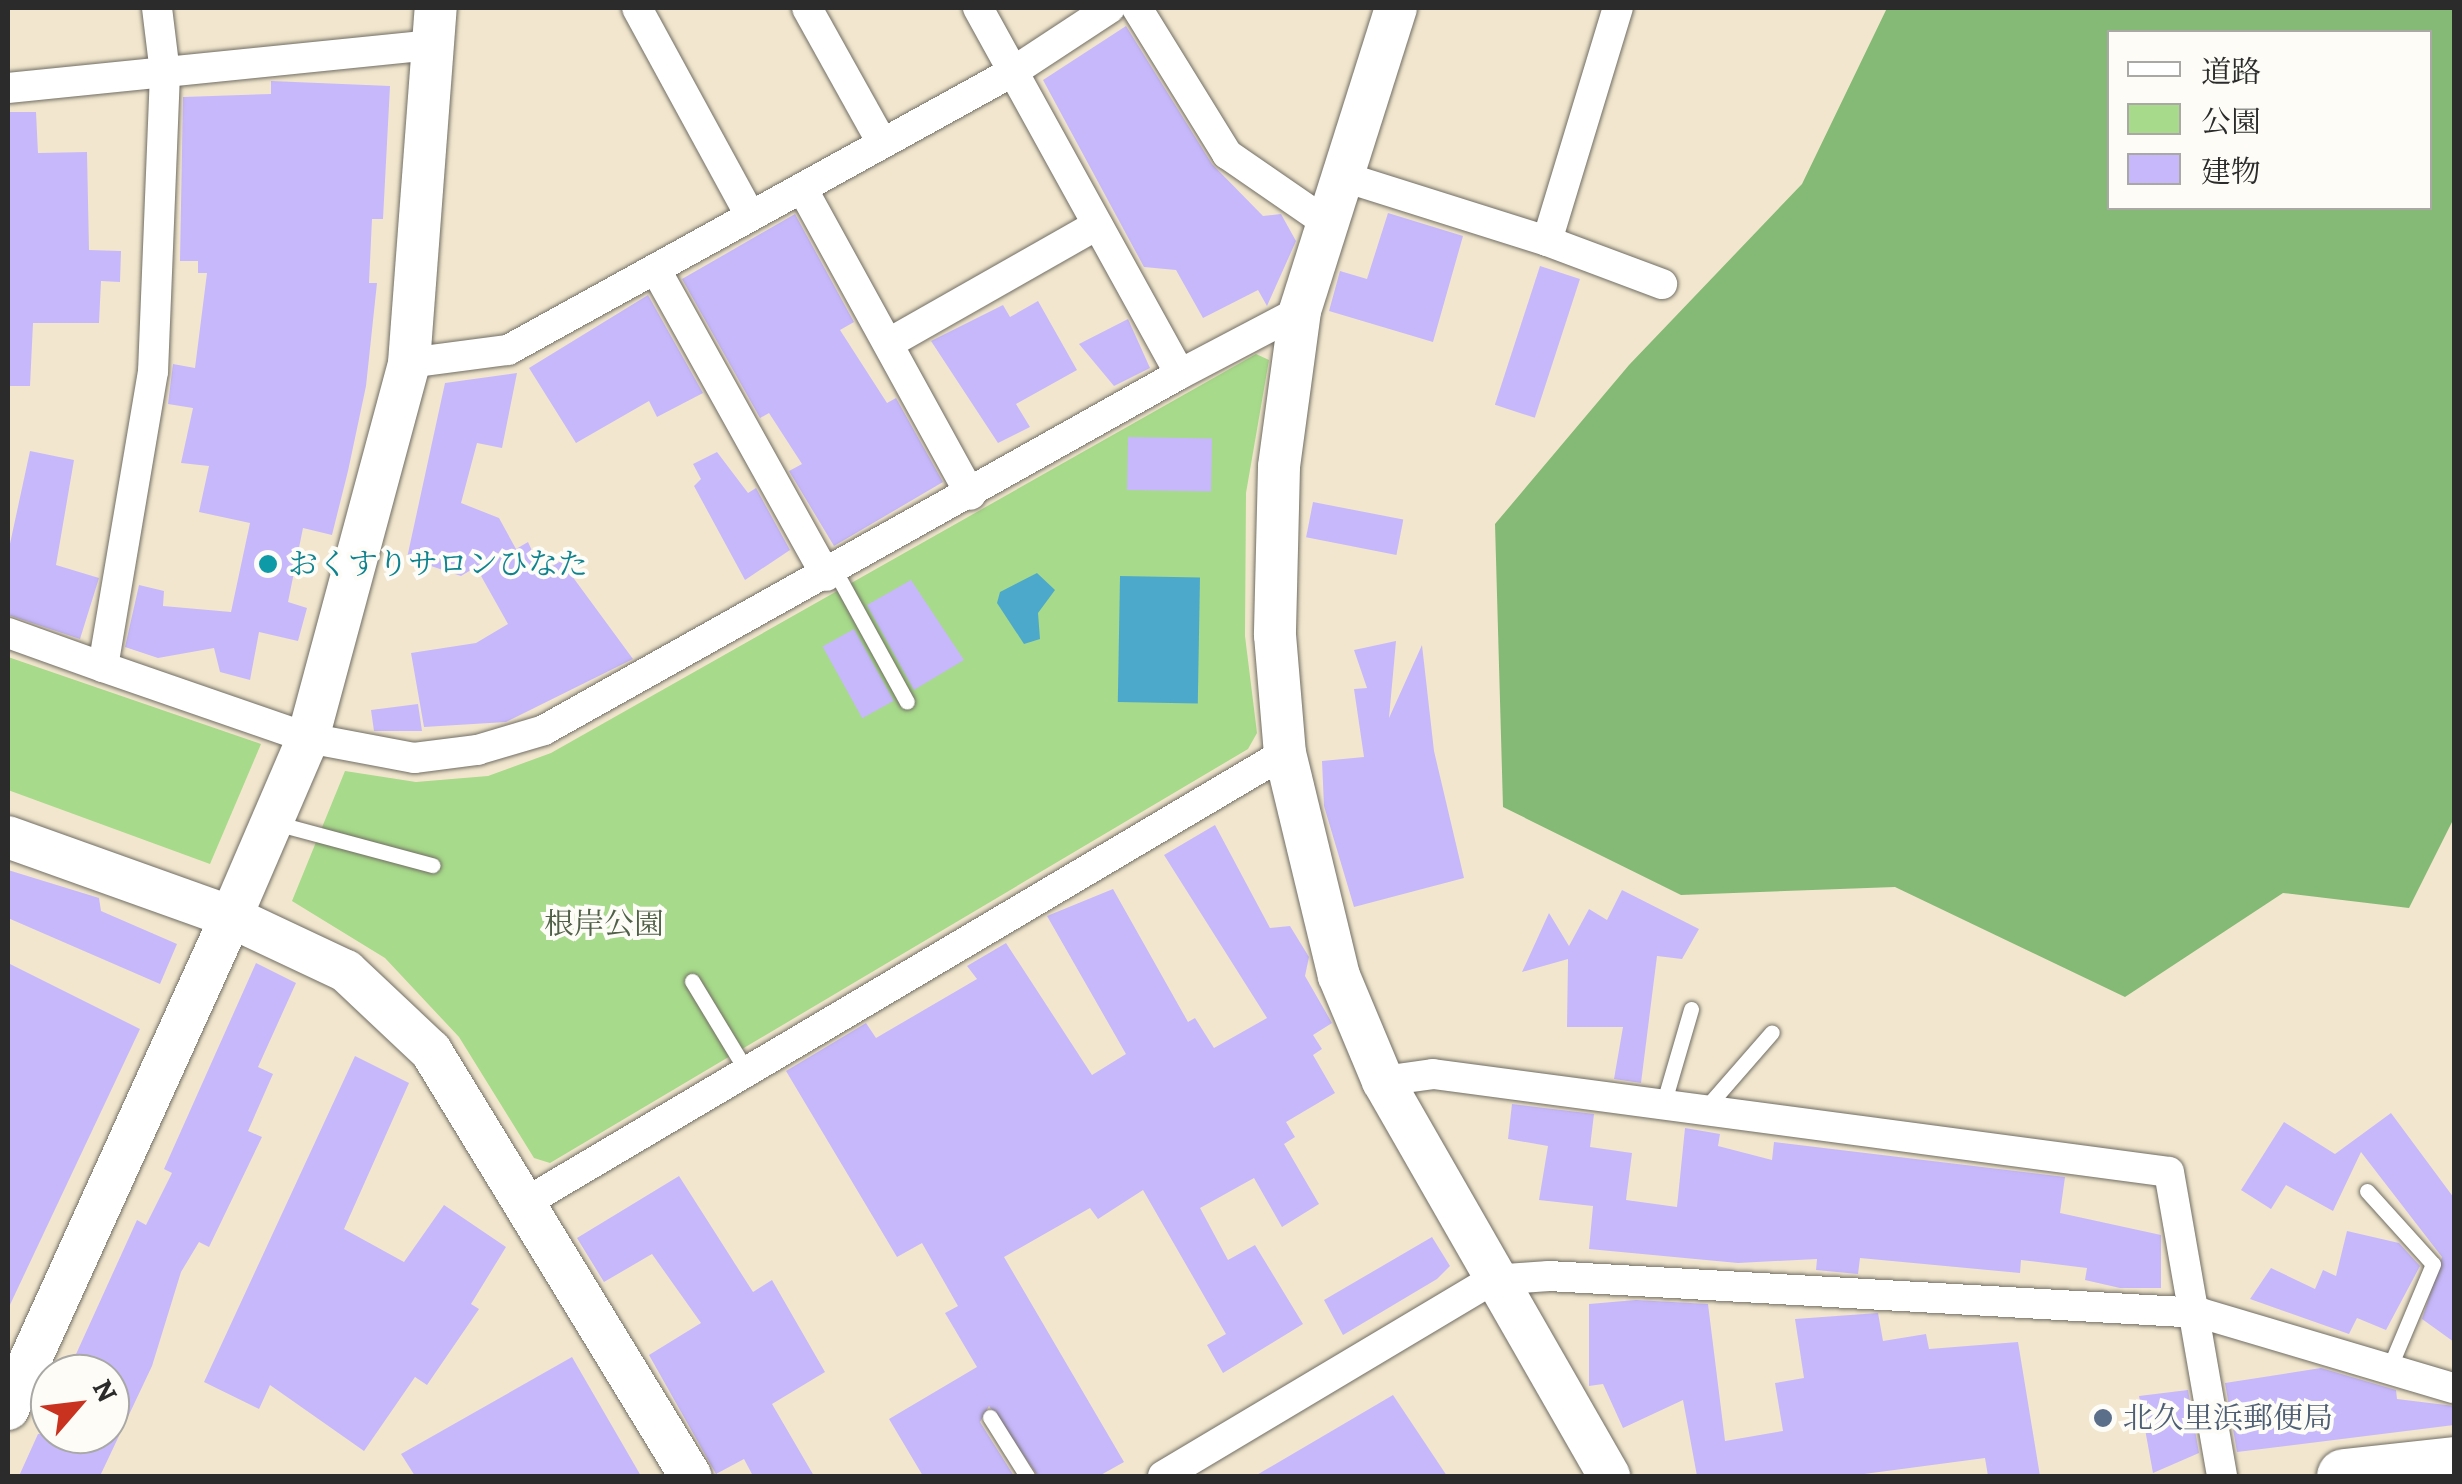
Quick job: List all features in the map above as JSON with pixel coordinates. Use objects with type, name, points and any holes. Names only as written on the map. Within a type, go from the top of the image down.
[{"type":"highway","points":[[2344,1476],[2454,1464]]},
{"type":"street","points":[[103,667],[153,372],[165,73],[157,8]]},
{"type":"street","points":[[637,8],[750,215]]},
{"type":"street","points":[[807,8],[882,143]]},
{"type":"street","points":[[978,8],[1180,374]]},
{"type":"street","points":[[409,363],[508,350],[1014,71],[1110,8]]},
{"type":"street","points":[[1137,8],[1227,154],[1324,221]]},
{"type":"street","points":[[1396,8],[1324,221],[1300,311],[1279,467],[1275,635],[1285,753],[1339,976],[1383,1081],[1492,1280],[1609,1476]]},
{"type":"street","points":[[1547,241],[1618,8]]},
{"type":"street","points":[[8,88],[165,73],[437,17],[409,363],[308,738],[8,1410]]},
{"type":"street","points":[[1341,176],[1547,241],[1662,284]]},
{"type":"street","points":[[802,188],[891,342],[970,495]]},
{"type":"street","points":[[891,342],[1097,224]]},
{"type":"street","points":[[656,270],[830,574]]},
{"type":"street","points":[[8,633],[308,738],[414,758],[544,730],[830,574],[1180,374],[1300,311]]},
{"type":"street","points":[[528,1202],[1285,753]]},
{"type":"street","points":[[8,837],[231,917],[346,972],[431,1050],[528,1202],[690,1476]]},
{"type":"street","points":[[1383,1081],[1433,1074],[2169,1172],[2190,1314],[2222,1476]]},
{"type":"street","points":[[1163,1476],[1492,1280],[2190,1314],[2392,1364],[2454,1388]]},
{"type":"lane","points":[[830,574],[907,702]]},
{"type":"lane","points":[[272,822],[432,866]]},
{"type":"lane","points":[[692,981],[746,1070]]},
{"type":"lane","points":[[1663,1104],[1691,1009]]},
{"type":"lane","points":[[1704,1110],[1772,1032]]},
{"type":"lane","points":[[2366,1191],[2433,1264],[2392,1364]]},
{"type":"lane","points":[[990,1417],[1027,1476]]},
{"type":"green space","points":[[1887,8],[2454,8],[2454,818],[2409,908],[2283,893],[2125,997],[1895,887],[1681,895],[1503,807],[1495,524],[1629,365],[1802,184]]},
{"type":"green space","name":"根岸公園","points":[[1256,354],[1269,360],[1246,493],[1245,636],[1257,733],[1248,749],[550,1163],[534,1158],[459,1037],[385,958],[292,901],[345,771],[416,782],[488,776],[551,753]]},
{"type":"green space","points":[[8,657],[261,744],[210,864],[8,790]]},
{"type":"water","points":[[1037,573],[1055,590],[1038,613],[1040,639],[1024,644],[997,603],[1000,592]]},
{"type":"water","points":[[1120,576],[1200,577],[1198,703],[1118,702]]},
{"type":"building","points":[[1126,26],[1212,164],[1263,216],[1281,214],[1296,241],[1267,306],[1258,290],[1203,318],[1176,270],[1144,267],[1043,80]]},
{"type":"building","points":[[271,81],[390,86],[383,219],[372,219],[369,283],[377,283],[366,386],[348,471],[332,535],[303,528],[288,602],[307,608],[298,641],[259,632],[250,680],[220,672],[214,648],[158,658],[125,647],[139,585],[164,591],[163,606],[231,612],[250,523],[199,512],[209,466],[181,463],[193,408],[168,404],[173,364],[195,368],[207,273],[198,273],[198,261],[180,261],[183,97],[271,94]]},
{"type":"building","points":[[8,112],[36,112],[38,153],[87,152],[89,250],[121,251],[120,282],[101,281],[99,323],[33,323],[30,386],[8,386]]},
{"type":"building","points":[[1388,213],[1463,236],[1433,342],[1329,311],[1340,271],[1367,279]]},
{"type":"building","points":[[795,214],[854,322],[840,330],[887,403],[896,398],[943,482],[834,546],[789,471],[802,464],[769,413],[760,418],[682,279]]},
{"type":"building","points":[[1540,266],[1580,279],[1535,418],[1495,405]]},
{"type":"building","points":[[648,295],[703,393],[657,417],[649,401],[576,443],[529,368]]},
{"type":"building","points":[[1038,301],[1077,370],[1016,404],[1030,427],[998,443],[931,341],[1003,305],[1010,317]]},
{"type":"building","points":[[1128,319],[1150,368],[1114,386],[1079,344]]},
{"type":"building","points":[[517,373],[502,448],[477,443],[461,503],[499,518],[516,549],[528,542],[542,572],[561,561],[633,659],[506,722],[424,727],[411,653],[476,643],[508,624],[476,567],[461,576],[407,558],[445,383]]},
{"type":"building","points":[[1128,437],[1212,438],[1211,491],[1127,490]]},
{"type":"building","points":[[30,451],[74,460],[56,565],[99,578],[80,639],[8,615],[8,553]]},
{"type":"building","points":[[717,452],[748,493],[756,488],[790,550],[745,580],[694,486],[701,479],[693,464]]},
{"type":"building","points":[[1313,502],[1403,520],[1396,555],[1306,537]]},
{"type":"building","points":[[911,580],[964,660],[914,690],[867,605]]},
{"type":"building","points":[[854,629],[894,701],[862,718],[823,646]]},
{"type":"building","points":[[1396,641],[1389,718],[1422,645],[1434,751],[1464,878],[1354,907],[1324,806],[1322,761],[1364,757],[1354,689],[1367,688],[1354,650]]},
{"type":"building","points":[[418,704],[422,731],[374,731],[371,710]]},
{"type":"building","points":[[1215,825],[1270,928],[1290,926],[1309,957],[1305,976],[1332,1023],[1313,1035],[1322,1049],[1313,1055],[1335,1093],[1286,1122],[1295,1137],[1284,1144],[1319,1204],[1282,1227],[1254,1178],[1200,1208],[1228,1260],[1255,1245],[1303,1324],[1223,1373],[1207,1345],[1226,1334],[1143,1190],[1098,1219],[1090,1208],[1004,1257],[1124,1462],[1099,1476],[1038,1476],[989,1406],[980,1422],[1014,1476],[923,1476],[889,1419],[977,1367],[945,1313],[958,1306],[922,1243],[897,1257],[786,1071],[866,1023],[876,1038],[977,979],[967,966],[1006,943],[1092,1075],[1126,1054],[1047,916],[1113,889],[1188,1022],[1195,1018],[1214,1048],[1267,1018],[1164,855]]},
{"type":"building","points":[[8,870],[99,898],[101,911],[177,944],[160,984],[8,918]]},
{"type":"building","points":[[1622,890],[1699,929],[1682,959],[1657,956],[1641,1083],[1614,1079],[1623,1027],[1567,1027],[1568,959],[1522,972],[1549,913],[1569,946],[1589,909],[1607,920]]},
{"type":"building","points":[[8,963],[140,1029],[8,1309]]},
{"type":"building","points":[[256,963],[296,983],[258,1067],[273,1074],[248,1131],[262,1137],[209,1247],[199,1242],[181,1272],[152,1366],[130,1413],[130,1354],[76,1354],[137,1220],[146,1225],[172,1173],[164,1169]]},
{"type":"building","points":[[355,1056],[409,1083],[344,1229],[404,1262],[444,1205],[506,1247],[471,1304],[479,1309],[427,1385],[415,1377],[364,1451],[270,1385],[259,1409],[204,1382]]},
{"type":"building","points":[[1512,1104],[1594,1114],[1590,1147],[1632,1153],[1626,1200],[1677,1207],[1685,1128],[1720,1134],[1718,1146],[1772,1160],[1774,1142],[2065,1177],[2060,1213],[2161,1235],[2161,1288],[2120,1288],[2085,1280],[2087,1268],[2021,1260],[2020,1273],[1860,1258],[1858,1274],[1816,1270],[1817,1259],[1738,1263],[1589,1249],[1593,1206],[1539,1200],[1548,1146],[1508,1139]]},
{"type":"building","points":[[2391,1113],[2454,1198],[2454,1342],[2422,1319],[2442,1257],[2361,1152],[2333,1211],[2286,1185],[2271,1209],[2241,1190],[2284,1122],[2335,1154]]},
{"type":"building","points":[[679,1176],[753,1292],[772,1280],[825,1372],[772,1404],[814,1476],[753,1476],[744,1459],[716,1474],[649,1355],[701,1323],[652,1254],[604,1282],[577,1238]]},
{"type":"building","points":[[2347,1231],[2399,1243],[2420,1266],[2386,1330],[2357,1318],[2349,1334],[2250,1299],[2271,1268],[2315,1289],[2323,1270],[2336,1276]]},
{"type":"building","points":[[1432,1237],[1450,1266],[1437,1279],[1343,1335],[1324,1300]]},
{"type":"building","points":[[1636,1300],[1708,1304],[1725,1441],[1783,1431],[1775,1383],[1804,1378],[1795,1319],[1878,1313],[1883,1341],[1926,1334],[1929,1349],[2018,1342],[2040,1476],[1988,1476],[1985,1458],[1849,1476],[1697,1476],[1683,1400],[1623,1428],[1603,1384],[1589,1386],[1589,1304]]},
{"type":"building","points":[[572,1357],[641,1476],[415,1476],[401,1454]]},
{"type":"building","points":[[2321,1368],[2396,1390],[2397,1399],[2454,1406],[2454,1425],[2237,1452],[2225,1383]]},
{"type":"building","points":[[2188,1390],[2199,1453],[2153,1473],[2139,1396]]},
{"type":"building","points":[[1393,1395],[1447,1476],[1255,1476]]},
{"type":"building","points":[[30,1452],[110,1454],[100,1476],[19,1476]]},
{"type":"place","name":"おくすりサロンひなた","points":[[268,564]]},
{"type":"place","name":"北久里浜郵便局","points":[[2103,1418]]}]
